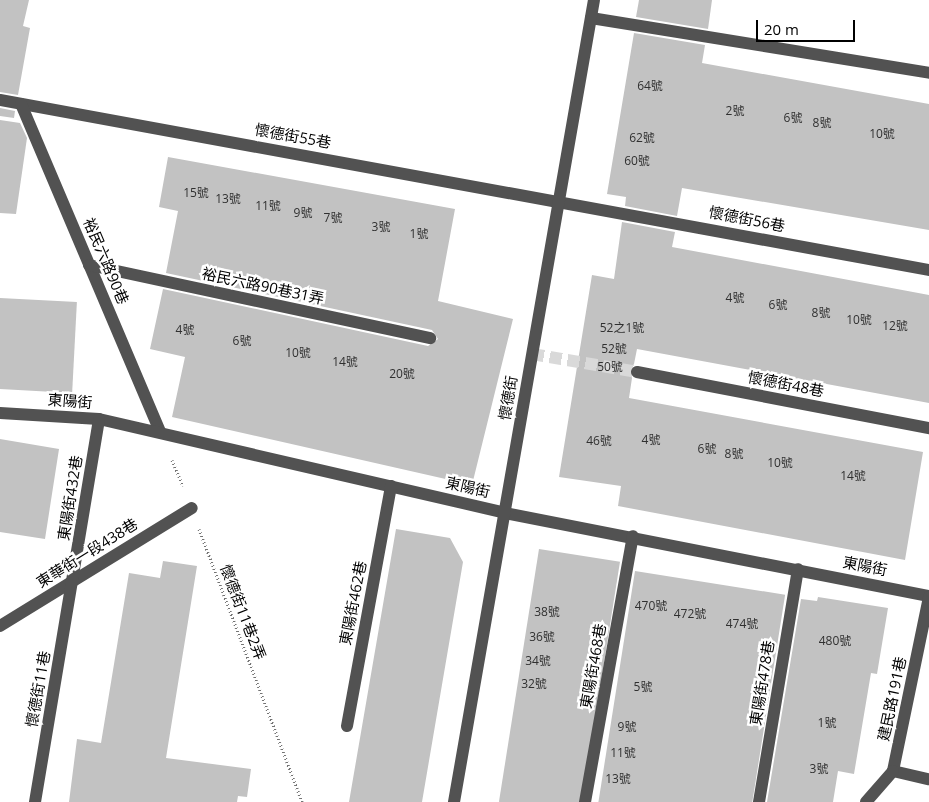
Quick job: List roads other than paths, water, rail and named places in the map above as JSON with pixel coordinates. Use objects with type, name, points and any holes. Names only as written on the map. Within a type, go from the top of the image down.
[{"type":"street","name":"懷德街","points":[[454,802],[594,0]]},
{"type":"street","points":[[591,18],[929,73]]},
{"type":"street","name":"懷德街55巷","points":[[0,100],[558,200]]},
{"type":"street","name":"裕民六路90巷","points":[[21,104],[160,431]]},
{"type":"street","name":"懷德街56巷","points":[[558,200],[929,270]]},
{"type":"street","name":"裕民六路90巷31弄","points":[[89,265],[430,338]]},
{"type":"street","name":"懷德街48巷","points":[[637,372],[929,428]]},
{"type":"street","name":"東陽街","points":[[0,413],[99,419],[160,431],[505,513],[633,536],[929,596]]},
{"type":"street","name":"東陽街432巷","points":[[72,582],[99,419]]},
{"type":"street","name":"東陽街462巷","points":[[347,726],[391,486]]},
{"type":"street","name":"東華街一段438巷","points":[[0,626],[192,508]]},
{"type":"street","name":"東陽街468巷","points":[[585,802],[633,536]]},
{"type":"street","name":"東陽街478巷","points":[[759,802],[798,569]]},
{"type":"street","name":"懷德街11巷","points":[[35,802],[72,582]]},
{"type":"street","name":"建民路191巷","points":[[893,771],[929,596]]},
{"type":"street","points":[[866,802],[893,771],[929,779]]},
{"type":"tunnel","points":[[532,354],[637,372]]}]
